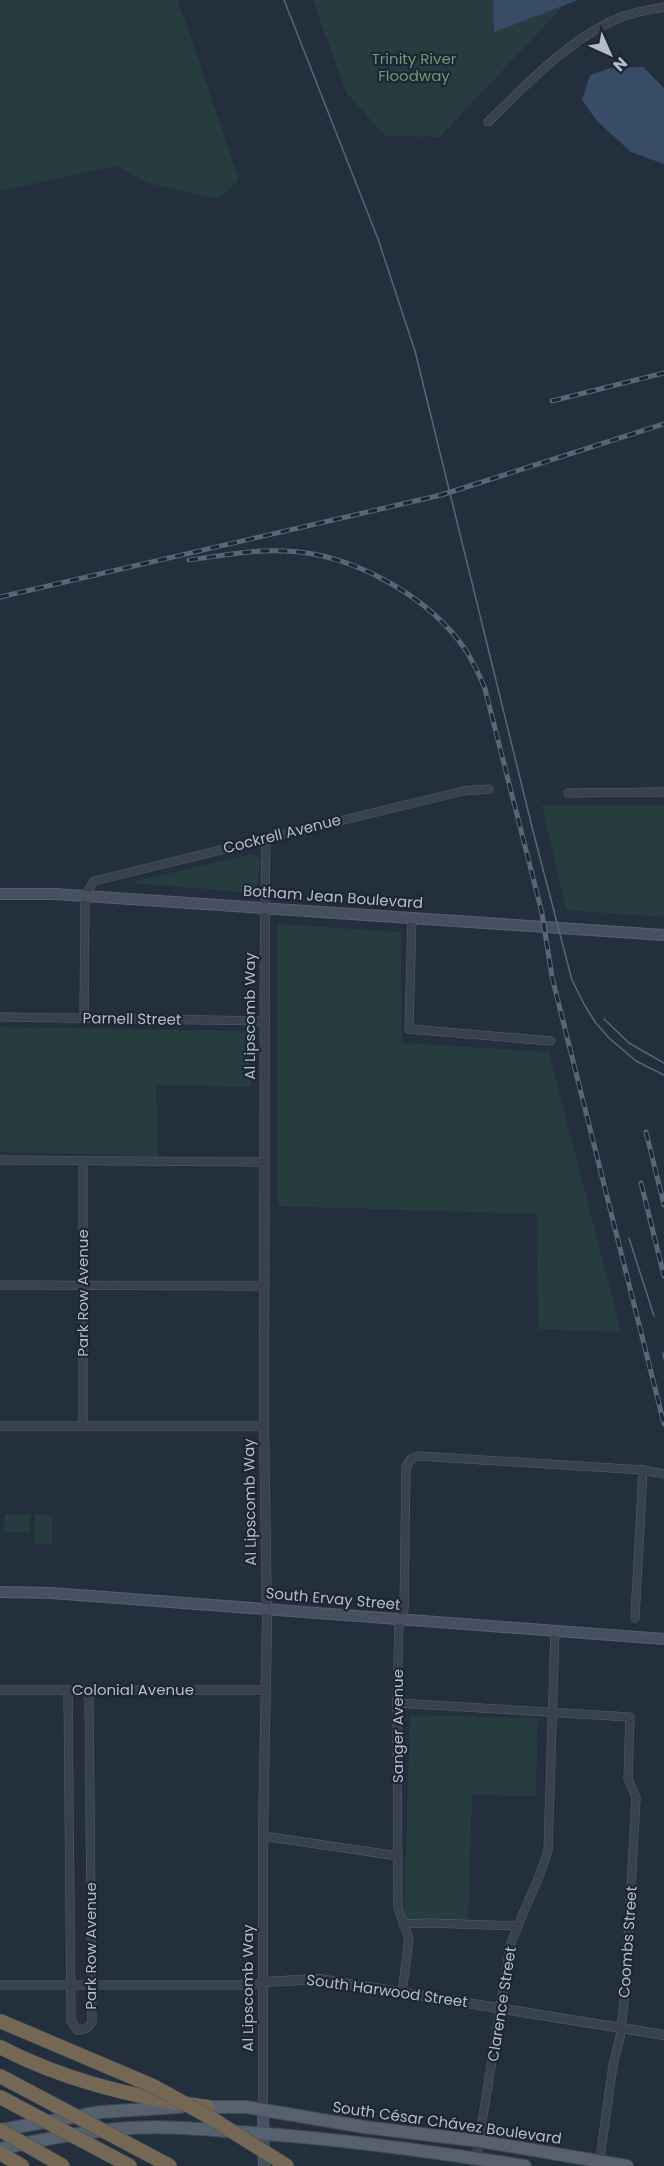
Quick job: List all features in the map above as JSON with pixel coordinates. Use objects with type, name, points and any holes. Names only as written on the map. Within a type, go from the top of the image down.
[{"type":"highway","points":[[0,2021],[153,2086],[211,2118],[287,2166]]},
{"type":"highway","points":[[0,2047],[36,2066],[66,2077],[112,2090],[208,2107]]},
{"type":"highway","points":[[0,2076],[170,2166]]},
{"type":"highway","points":[[0,2097],[130,2166]]},
{"type":"highway","points":[[0,2130],[63,2166]]},
{"type":"highway","points":[[0,2151],[22,2166]]},
{"type":"main road","name":"Botham Jean Boulevard","points":[[0,894],[55,894],[664,935]]},
{"type":"main road","name":"South Ervay Street","points":[[0,1592],[51,1593],[664,1639]]},
{"type":"main road","name":"South César Chávez Boulevard","points":[[0,2130],[101,2112],[166,2107],[246,2107],[364,2127],[480,2141],[599,2164],[627,2166]]},
{"type":"main road","name":"Al Lipscomb Way","points":[[263,2110],[264,2166]]},
{"type":"main road","name":"South César Chávez Boulevard","points":[[0,2151],[39,2140],[118,2129],[173,2128],[264,2133],[407,2147],[476,2162],[525,2166]]},
{"type":"street","points":[[488,122],[540,71],[585,37],[620,17],[664,7]]},
{"type":"street","name":"Cockrell Avenue","points":[[85,896],[94,881],[102,878],[463,790],[489,789]]},
{"type":"street","points":[[568,793],[664,792]]},
{"type":"street","name":"Al Lipscomb Way","points":[[263,2110],[262,1836],[267,1690],[264,1426],[266,838]]},
{"type":"street","points":[[84,1018],[85,896]]},
{"type":"street","points":[[412,917],[409,1029],[551,1041]]},
{"type":"street","name":"Parnell Street","points":[[0,1017],[265,1021]]},
{"type":"street","points":[[0,1160],[265,1162]]},
{"type":"street","name":"Park Row Avenue","points":[[83,1160],[83,1426]]},
{"type":"street","points":[[0,1285],[265,1286]]},
{"type":"street","points":[[0,1426],[264,1426]]},
{"type":"street","name":"Sanger Avenue","points":[[402,1992],[409,1939],[398,1908],[397,1703],[399,1620],[404,1609],[406,1467],[411,1459],[418,1456],[643,1470]]},
{"type":"street","points":[[635,1618],[643,1470],[664,1474]]},
{"type":"street","name":"Clarence Street","points":[[476,2162],[510,1947],[517,1926],[541,1876],[548,1851],[555,1631]]},
{"type":"street","name":"Park Row Avenue","points":[[68,1689],[71,2021],[77,2030],[83,2030],[92,2022],[89,1690]]},
{"type":"street","name":"Colonial Avenue","points":[[0,1690],[267,1690]]},
{"type":"street","points":[[397,1703],[552,1713]]},
{"type":"street","name":"Coombs Street","points":[[552,1713],[630,1717],[628,1778],[636,1798],[625,1992],[599,2164]]},
{"type":"street","points":[[262,1836],[398,1856]]},
{"type":"street","points":[[403,1924],[517,1926]]},
{"type":"street","name":"South Harwood Street","points":[[0,1985],[251,1985],[264,1982],[319,1979],[664,2035]]},
{"type":"green space","points":[[0,0],[178,0],[239,180],[217,199],[148,183],[116,166],[0,191]]},
{"type":"green space","name":"Trinity River Floodway","points":[[313,0],[569,0],[440,137],[385,136],[346,92]]},
{"type":"green space","points":[[542,805],[664,805],[664,917],[566,910]]},
{"type":"green space","points":[[253,854],[258,857],[260,863],[255,893],[133,883],[135,881]]},
{"type":"green space","points":[[278,924],[401,932],[402,1043],[549,1052],[621,1332],[538,1329],[537,1214],[278,1206]]},
{"type":"green space","points":[[0,1027],[251,1031],[251,1087],[156,1085],[158,1156],[0,1152]]},
{"type":"green space","points":[[5,1514],[30,1514],[30,1532],[4,1532]]},
{"type":"green space","points":[[35,1514],[52,1515],[52,1544],[34,1543]]},
{"type":"green space","points":[[410,1715],[538,1718],[536,1796],[472,1795],[468,1922],[404,1921]]},
{"type":"water","points":[[493,0],[578,0],[494,32]]},
{"type":"water","points":[[643,67],[664,88],[664,164],[631,152],[597,121],[582,100],[590,75],[611,68]]},
{"type":"tram line","points":[[284,0],[378,239],[415,351],[572,980],[595,1022],[609,1038],[636,1061],[664,1075]]},
{"type":"tram line","points":[[604,1019],[629,1043],[664,1063]]},
{"type":"tram line","points":[[629,1238],[654,1316]]},
{"type":"tram line","points":[[663,1353],[664,1359]]},
{"type":"railway","points":[[552,401],[664,373]]},
{"type":"railway","points":[[0,597],[441,495],[664,424]]},
{"type":"railway","points":[[189,560],[237,553],[285,551],[336,560],[362,569],[411,596],[432,613],[451,632],[472,661],[485,689],[542,913],[552,977],[664,1424]]},
{"type":"railway","points":[[646,1132],[664,1205]]},
{"type":"railway","points":[[641,1183],[664,1276]]}]
